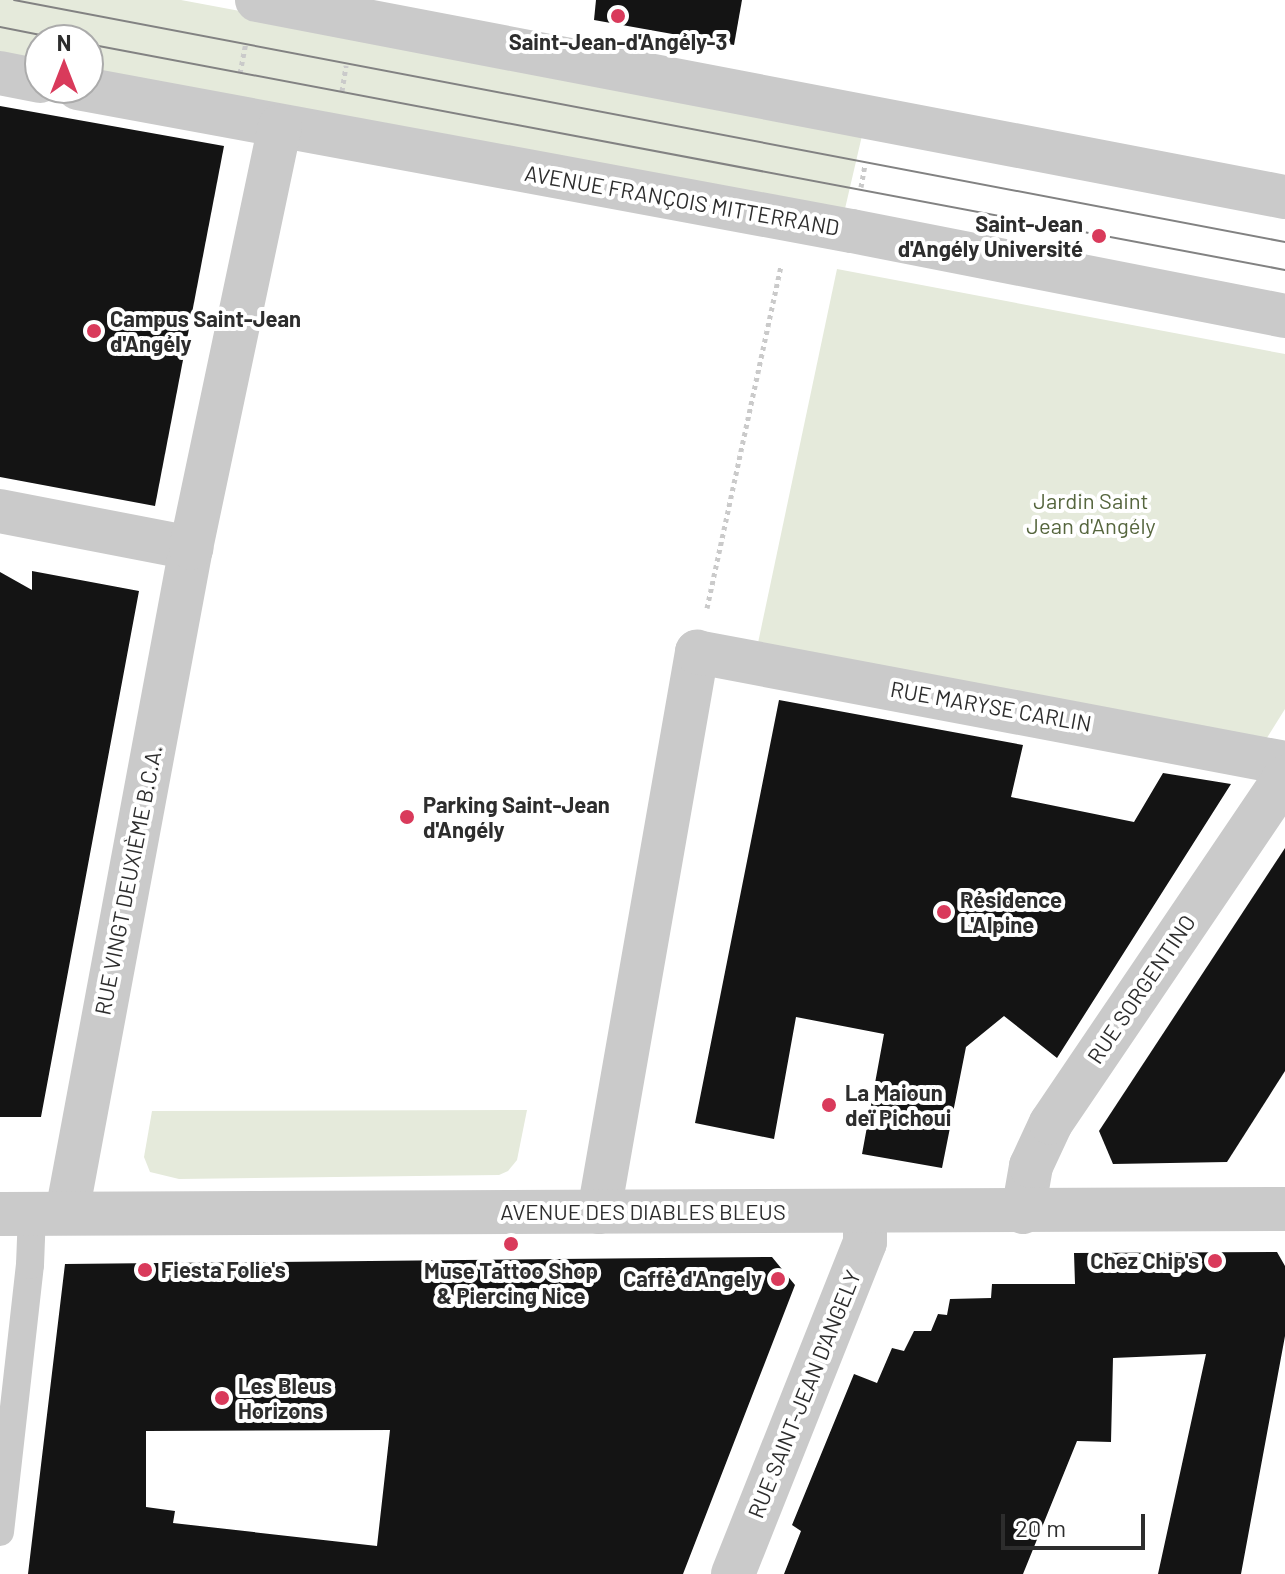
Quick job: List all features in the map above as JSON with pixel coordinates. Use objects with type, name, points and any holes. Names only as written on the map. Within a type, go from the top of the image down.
[{"type":"street","points":[[253,15],[302,4],[355,18],[1285,197]]},
{"type":"street","points":[[0,73],[24,78]]},
{"type":"street","name":"AVENUE FRANÇOIS MITTERRAND","points":[[104,93],[852,231],[1285,316]]},
{"type":"street","name":"RUE VINGT DEUXIÈME B.C.A.","points":[[33,1213],[191,548],[280,126]]},
{"type":"street","points":[[0,511],[191,548]]},
{"type":"street","points":[[599,1212],[697,652]]},
{"type":"street","name":"RUE MARYSE CARLIN","points":[[697,652],[1285,763]]},
{"type":"street","name":"RUE SORGENTINO","points":[[1023,1212],[1031,1166],[1051,1123],[1285,778]]},
{"type":"street","name":"AVENUE DES DIABLES BLEUS","points":[[33,1213],[1285,1209]]},
{"type":"street","name":"RUE SAINT-JEAN D'ANGELY","points":[[733,1574],[865,1242],[865,1212]]},
{"type":"lane","points":[[0,1532],[33,1213]]},
{"type":"path","points":[[231,117],[253,15]]},
{"type":"path","points":[[333,135],[355,18]]},
{"type":"path","points":[[852,231],[875,117]]},
{"type":"path","points":[[697,652],[791,220]]},
{"type":"green space","points":[[0,0],[181,0],[864,127],[844,213],[104,76],[104,24],[24,24],[24,61],[0,57]]},
{"type":"green space","name":"Jardin Saint Jean d'Angély","points":[[837,269],[1285,354],[1285,709],[1265,741],[758,643]]},
{"type":"green space","points":[[527,1110],[517,1160],[508,1171],[499,1175],[179,1179],[150,1172],[144,1157],[152,1111]]},
{"type":"building","points":[[596,0],[742,0],[734,45],[594,20]]},
{"type":"building","name":"Campus Saint-Jean d'Angély","points":[[0,106],[224,146],[155,506],[0,477]]},
{"type":"building","points":[[32,571],[139,591],[41,1117],[0,1117],[0,572],[32,590]]},
{"type":"building","name":"Résidence L'Alpine","points":[[779,700],[1023,745],[1011,797],[1134,822],[1163,773],[1231,784],[1057,1058],[1004,1016],[966,1047],[942,1168],[862,1154],[884,1034],[796,1017],[774,1139],[695,1123]]},
{"type":"building","points":[[1285,848],[1285,1071],[1227,1162],[1113,1164],[1099,1131]]},
{"type":"building","points":[[1277,1252],[1285,1266],[1285,1336],[1241,1574],[1158,1574],[1206,1354],[1113,1358],[1111,1442],[1077,1441],[1023,1574],[784,1574],[801,1531],[792,1525],[854,1374],[877,1383],[892,1348],[904,1351],[914,1331],[931,1331],[938,1314],[947,1315],[950,1299],[991,1298],[992,1284],[1075,1284],[1074,1253]]},
{"type":"building","points":[[772,1257],[795,1285],[683,1574],[28,1574],[65,1264]],"holes":[[[390,1430],[377,1546],[173,1523],[175,1511],[146,1507],[146,1431]]]},
{"type":"tram line","points":[[14,0],[1285,242]]},
{"type":"tram line","points":[[0,27],[24,32]]},
{"type":"tram line","points":[[104,47],[1285,270]]},
{"type":"place","name":"Saint-Jean-d'Angély-3","points":[[618,16]]},
{"type":"place","name":"Saint-Jean d'Angély Université","points":[[1099,236]]},
{"type":"place","name":"Campus Saint-Jean d'Angély","points":[[94,331]]},
{"type":"place","name":"Parking Saint-Jean d'Angély","points":[[407,817]]},
{"type":"place","name":"Résidence L'Alpine","points":[[944,912]]},
{"type":"place","name":"La Maioun deï Pichoui","points":[[829,1105]]},
{"type":"place","name":"Muse Tattoo Shop & Piercing Nice","points":[[511,1244]]},
{"type":"place","name":"Chez Chip's","points":[[1215,1261]]},
{"type":"place","name":"Fiesta Folie's","points":[[145,1270]]},
{"type":"place","name":"Caffé d'Angely","points":[[778,1279]]},
{"type":"place","name":"Les Bleus Horizons","points":[[222,1398]]}]
